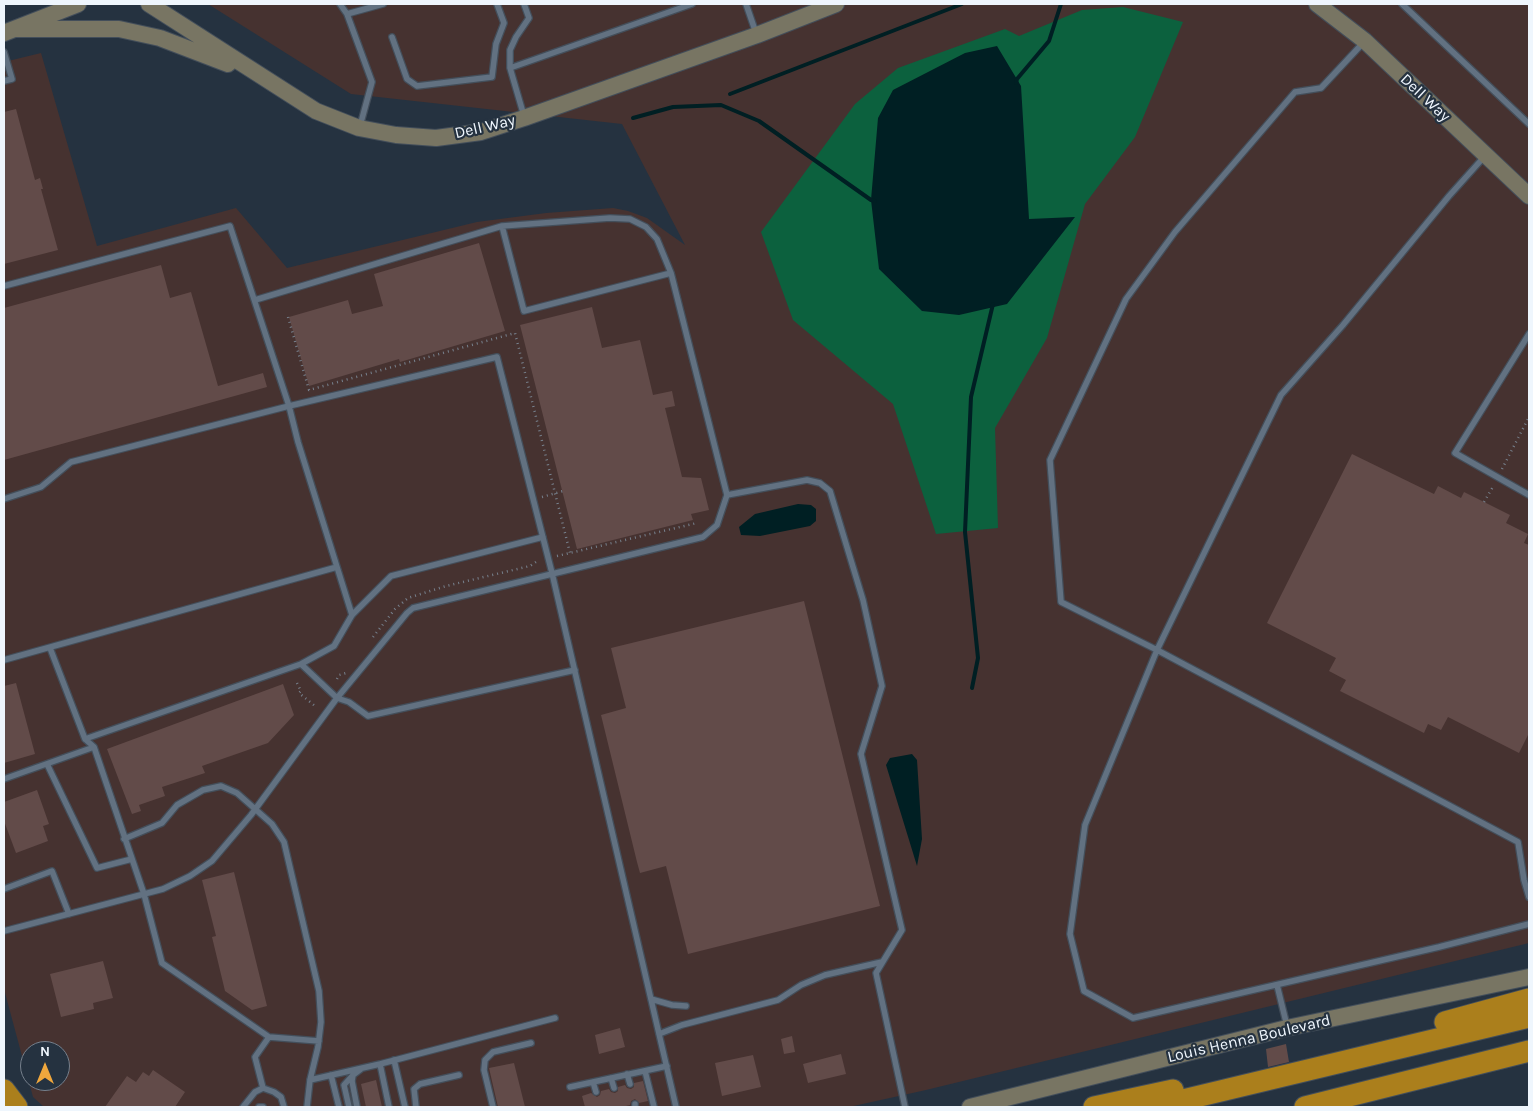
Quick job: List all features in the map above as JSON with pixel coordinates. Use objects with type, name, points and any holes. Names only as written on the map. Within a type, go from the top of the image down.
[{"type":"highway","points":[[1290,1066],[1529,999]]},
{"type":"highway","points":[[1154,1107],[1529,1017]]},
{"type":"highway","points":[[1306,1107],[1529,1051]]},
{"type":"highway","points":[[1094,1107],[1268,1069]]},
{"type":"highway","points":[[4,1090],[16,1107]]},
{"type":"street","points":[[10,31],[78,4]]},
{"type":"street","name":"Dell Way","points":[[149,4],[316,111],[359,128],[396,135],[436,138],[481,132],[524,118],[757,35],[836,4]]},
{"type":"street","name":"Dell Way","points":[[1317,4],[1365,41],[1529,196]]},
{"type":"street","points":[[10,31],[119,29],[160,38],[260,76]]},
{"type":"street","name":"Louis Henna Boulevard","points":[[970,1107],[1287,1028],[1529,977]]},
{"type":"lane","points":[[340,4],[347,14],[372,82],[359,128]]},
{"type":"lane","points":[[347,14],[383,4]]},
{"type":"lane","points":[[392,37],[407,79],[417,86],[492,77],[496,44],[504,23],[497,4]]},
{"type":"lane","points":[[524,4],[529,18],[510,50],[510,68],[524,118]]},
{"type":"lane","points":[[510,68],[692,4]]},
{"type":"lane","points":[[746,4],[757,35]]},
{"type":"lane","points":[[1402,4],[1529,124]]},
{"type":"lane","points":[[1365,41],[1321,88],[1295,92],[1175,232],[1126,299],[1050,460],[1061,602],[1157,650],[1518,842],[1524,880],[1529,897]]},
{"type":"lane","points":[[4,52],[12,79],[4,81]]},
{"type":"lane","points":[[1486,155],[1449,196],[1343,325],[1281,396],[1157,650],[1085,825],[1070,934],[1084,991],[1133,1018],[1529,924]]},
{"type":"lane","points":[[4,931],[163,889],[190,876],[212,861],[255,808],[337,698],[413,608],[703,537],[717,526],[727,496],[671,273],[657,239],[646,227],[630,218],[502,226],[255,300]]},
{"type":"lane","points":[[4,286],[230,226],[289,406],[298,442],[352,615]]},
{"type":"lane","points":[[502,226],[524,311],[671,273]]},
{"type":"lane","points":[[1529,334],[1455,454],[1529,495]]},
{"type":"lane","points":[[4,499],[41,487],[70,462],[289,406],[497,357],[552,573],[676,1107]]},
{"type":"lane","points":[[727,496],[807,480],[820,484],[830,491],[863,600],[882,686],[860,754],[902,930],[876,973],[906,1107]]},
{"type":"lane","points":[[85,739],[301,664],[334,646],[352,615],[391,576],[543,538]]},
{"type":"lane","points":[[4,660],[336,567]]},
{"type":"lane","points":[[50,648],[85,739],[94,747],[144,894],[162,963],[269,1037],[319,1041]]},
{"type":"lane","points":[[301,664],[337,698],[349,702],[368,716],[575,670]]},
{"type":"lane","points":[[4,779],[94,747]]},
{"type":"lane","points":[[47,764],[97,868],[132,859]]},
{"type":"lane","points":[[124,839],[162,822],[177,805],[203,790],[221,786],[238,793],[272,824],[284,842],[319,992],[321,1022],[307,1107]]},
{"type":"lane","points":[[4,889],[52,871],[69,914]]},
{"type":"lane","points":[[659,1034],[682,1025],[778,1000],[801,985],[825,975],[882,962]]},
{"type":"lane","points":[[1277,985],[1287,1028]]},
{"type":"lane","points":[[651,999],[672,1005],[686,1006]]},
{"type":"lane","points":[[310,1080],[380,1064],[555,1018]]},
{"type":"lane","points":[[263,1088],[255,1057],[269,1037]]},
{"type":"lane","points":[[493,1107],[484,1070],[485,1060],[493,1052],[531,1043]]},
{"type":"lane","points":[[394,1060],[405,1107]]},
{"type":"lane","points":[[380,1064],[389,1107]]},
{"type":"lane","points":[[570,1087],[667,1066]]},
{"type":"lane","points":[[349,1107],[344,1085],[363,1068]]},
{"type":"lane","points":[[645,1070],[654,1107]]},
{"type":"lane","points":[[627,1074],[630,1084]]},
{"type":"lane","points":[[416,1107],[414,1089],[420,1084],[460,1075]]},
{"type":"lane","points":[[331,1076],[339,1107]]},
{"type":"lane","points":[[353,1076],[352,1086],[357,1107]]},
{"type":"lane","points":[[611,1078],[614,1088]]},
{"type":"lane","points":[[593,1082],[596,1092]]},
{"type":"lane","points":[[244,1107],[255,1092],[263,1088],[281,1097],[284,1107]]},
{"type":"path","points":[[288,317],[308,390],[515,333],[570,553]]},
{"type":"path","points":[[1484,502],[1529,417]]},
{"type":"path","points":[[542,497],[563,491]]},
{"type":"path","points":[[557,556],[697,523]]},
{"type":"path","points":[[297,683],[299,693],[315,706]]},
{"type":"shaded area","points":[[208,4],[1529,4],[1529,943],[926,1090],[849,1107],[44,1107],[33,1097],[31,1091],[70,1091],[70,1041],[20,1041],[20,1049],[4,989],[4,62],[41,53],[97,246],[236,208],[287,268],[477,222],[546,213],[613,208],[647,218],[685,245],[622,124],[351,94]]},
{"type":"shaded area","points":[[997,46],[1021,86],[1029,219],[1075,217],[1007,304],[959,315],[922,311],[879,269],[871,200],[878,118],[893,90],[965,53]]},
{"type":"shaded area","points":[[798,504],[811,505],[816,509],[816,521],[810,526],[760,536],[741,535],[739,527],[755,514]]},
{"type":"shaded area","points":[[912,754],[917,760],[922,839],[917,866],[886,765],[890,758]]},
{"type":"green space","points":[[1123,7],[1183,22],[1135,137],[1085,204],[1047,338],[995,428],[998,528],[936,534],[893,404],[793,320],[761,232],[855,104],[898,68],[1005,29],[1019,36],[1082,10]]},
{"type":"building","points":[[16,109],[35,180],[40,178],[43,189],[41,189],[58,250],[4,264],[4,112]]},
{"type":"building","points":[[479,243],[505,331],[400,362],[399,359],[309,386],[289,317],[348,300],[352,314],[383,306],[374,274]]},
{"type":"building","points":[[161,265],[170,298],[191,292],[218,386],[263,373],[267,387],[4,460],[4,308]]},
{"type":"building","points":[[592,307],[602,348],[640,340],[653,395],[672,391],[675,406],[665,408],[682,477],[701,478],[709,510],[691,514],[693,520],[577,549],[520,325]]},
{"type":"building","points":[[1352,454],[1434,494],[1438,486],[1461,498],[1464,492],[1510,515],[1506,523],[1528,534],[1524,543],[1529,545],[1529,733],[1519,753],[1448,717],[1441,730],[1428,724],[1424,733],[1340,691],[1346,680],[1329,671],[1336,658],[1267,623]]},
{"type":"building","points":[[804,601],[880,906],[688,954],[666,866],[640,873],[637,862],[601,715],[626,708],[611,648]]},
{"type":"building","points":[[16,683],[35,754],[4,763],[4,686]]},
{"type":"building","points":[[283,684],[294,715],[268,743],[202,766],[205,773],[162,787],[165,796],[139,805],[141,811],[132,814],[107,749]]},
{"type":"building","points":[[37,790],[49,824],[43,826],[48,841],[16,853],[4,821],[4,802]]},
{"type":"building","points":[[234,872],[267,1006],[252,1010],[225,991],[212,937],[216,936],[202,880]]},
{"type":"building","points":[[103,961],[113,998],[93,1003],[94,1009],[61,1017],[50,974]]},
{"type":"building","points":[[620,1028],[625,1047],[599,1054],[595,1035]]},
{"type":"building","points":[[792,1036],[795,1052],[784,1054],[781,1039]]},
{"type":"building","points":[[1286,1044],[1289,1062],[1268,1067],[1266,1049]]},
{"type":"building","points":[[841,1054],[846,1074],[808,1083],[803,1064]]},
{"type":"building","points":[[753,1055],[761,1087],[722,1096],[715,1063]]},
{"type":"building","points":[[514,1063],[525,1107],[498,1107],[489,1068]]},
{"type":"building","points":[[153,1070],[185,1092],[175,1107],[105,1107],[127,1076],[136,1082],[143,1072],[149,1076]]},
{"type":"building","points":[[376,1080],[382,1107],[366,1107],[361,1084]]},
{"type":"building","points":[[643,1081],[648,1101],[639,1103],[635,1099],[631,1101],[630,1105],[622,1107],[585,1107],[582,1096],[591,1093],[597,1097],[601,1091],[609,1089],[615,1093],[618,1091],[618,1087],[625,1085],[631,1089],[634,1087],[634,1083]]},
{"type":"waterway","points":[[730,94],[962,4]]},
{"type":"waterway","points":[[1016,83],[1017,79],[1049,41],[1061,4]]},
{"type":"waterway","points":[[633,118],[673,107],[721,105],[759,121],[875,201]]},
{"type":"waterway","points":[[972,688],[978,658],[965,532],[971,397],[993,304]]}]
